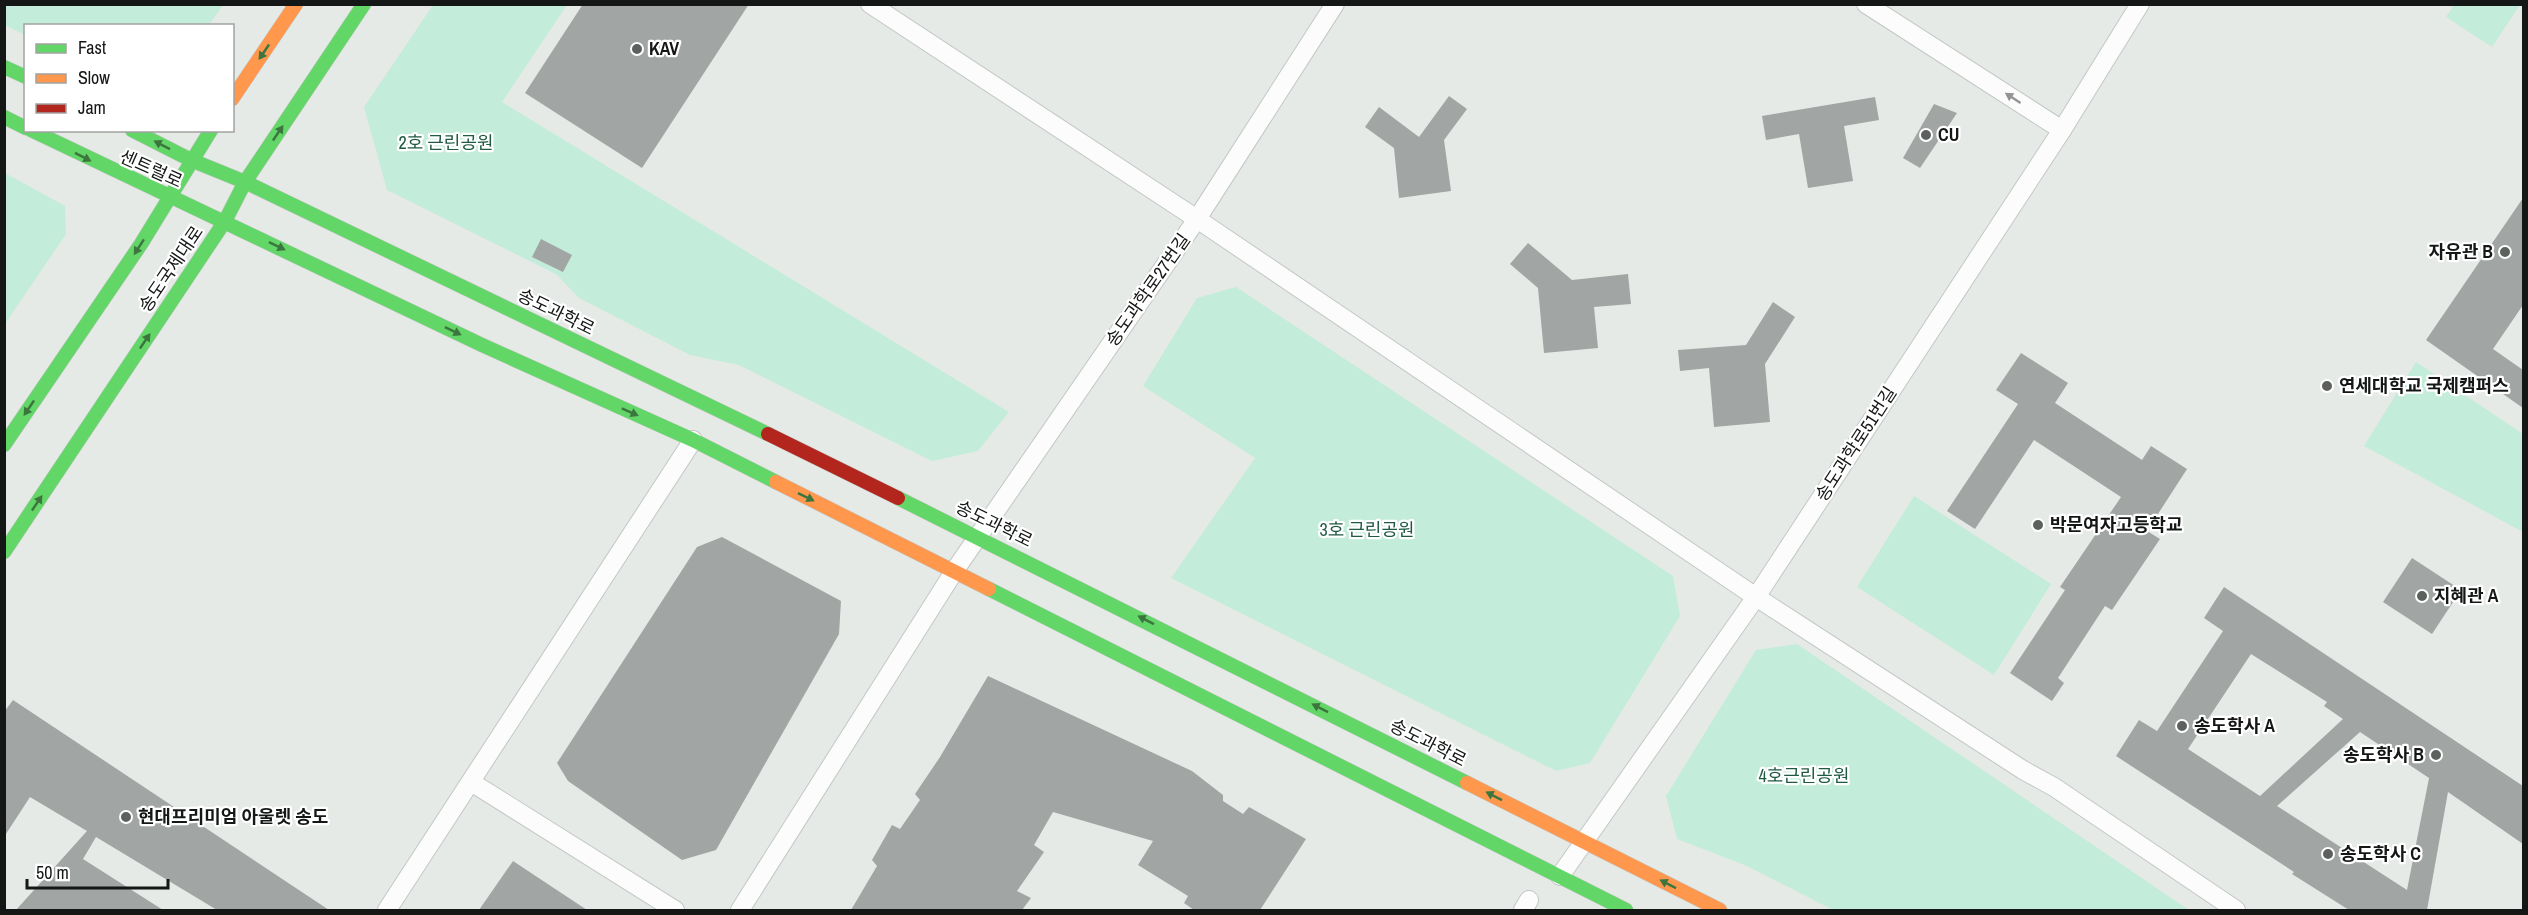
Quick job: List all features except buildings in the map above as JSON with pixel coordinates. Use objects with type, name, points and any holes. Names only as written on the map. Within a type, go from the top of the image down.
[{"type":"main road","points":[[234,96],[296,4]]},
{"type":"main road","name":"송도국제대로","points":[[4,552],[225,221],[245,182],[364,4]]},
{"type":"main road","points":[[4,67],[24,76]]},
{"type":"main road","points":[[4,117],[24,127]]},
{"type":"main road","name":"센트럴로","points":[[35,132],[225,221]]},
{"type":"main road","name":"센트럴로","points":[[136,132],[191,160],[245,182]]},
{"type":"main road","points":[[4,445],[170,197],[210,132]]},
{"type":"main road","name":"송도과학로","points":[[245,182],[978,536],[1720,910]]},
{"type":"main road","points":[[225,221],[483,345],[693,441],[955,570],[1626,910]]},
{"type":"street","points":[[870,4],[1197,219],[1756,597],[2023,770],[2054,787],[2236,910]]},
{"type":"street","name":"송도과학로27번길","points":[[740,910],[955,570],[1197,219],[1335,4]]},
{"type":"street","points":[[1866,4],[2062,130]]},
{"type":"street","name":"송도과학로51번길","points":[[1560,876],[1756,597],[2062,130],[2140,4]]},
{"type":"street","points":[[387,910],[693,441]]},
{"type":"street","points":[[471,782],[675,910]]},
{"type":"green space","points":[[5,4],[223,4],[210,24],[24,24],[24,34],[5,25]]},
{"type":"green space","name":"2호 근린공원","points":[[433,5],[567,5],[502,102],[1009,412],[978,451],[932,461],[739,365],[690,355],[579,298],[556,274],[387,190],[364,107]]},
{"type":"green space","points":[[2454,5],[2520,5],[2492,47],[2446,17]]},
{"type":"green space","points":[[5,173],[65,206],[66,234],[5,324]]},
{"type":"green space","name":"3호 근린공원","points":[[1236,287],[1673,576],[1680,616],[1590,763],[1556,771],[1171,578],[1255,458],[1143,386],[1197,298]]},
{"type":"green space","points":[[2416,362],[2523,434],[2523,532],[2364,446]]},
{"type":"green space","points":[[1914,496],[2051,584],[1994,675],[1857,587]]},
{"type":"green space","name":"4호근린공원","points":[[1797,644],[2189,910],[1833,910],[1747,866],[1677,839],[1666,796],[1756,650]]},
{"type":"traffic: fast","points":[[4,552],[225,221],[245,182],[364,4]]},
{"type":"traffic: fast","points":[[4,67],[24,76]]},
{"type":"traffic: fast","points":[[4,117],[24,127]]},
{"type":"traffic: fast","points":[[35,132],[482,345],[693,440],[776,482]]},
{"type":"traffic: fast","points":[[136,132],[191,160],[245,182],[768,434]]},
{"type":"traffic: fast","points":[[4,445],[141,244],[210,132]]},
{"type":"traffic: fast","points":[[898,498],[1467,783]]},
{"type":"traffic: fast","points":[[989,589],[1626,910]]},
{"type":"traffic: slow","points":[[234,96],[296,4]]},
{"type":"traffic: slow","points":[[776,482],[989,589]]},
{"type":"traffic: slow","points":[[1467,783],[1720,910]]},
{"type":"traffic: jam","points":[[768,434],[898,498]]},
{"type":"place","name":"KAV","points":[[637,49]]},
{"type":"place","name":"CU","points":[[1926,135]]},
{"type":"place","name":"자유관 B","points":[[2505,252]]},
{"type":"place","name":"연세대학교 국제캠퍼스","points":[[2327,386]]},
{"type":"place","name":"박문여자고등학교","points":[[2038,525]]},
{"type":"place","name":"지혜관 A","points":[[2422,596]]},
{"type":"place","name":"송도학사 A","points":[[2182,726]]},
{"type":"place","name":"송도학사 B","points":[[2436,755]]},
{"type":"place","name":"현대프리미엄 아울렛 송도","points":[[126,817]]},
{"type":"place","name":"송도학사 C","points":[[2328,854]]}]
